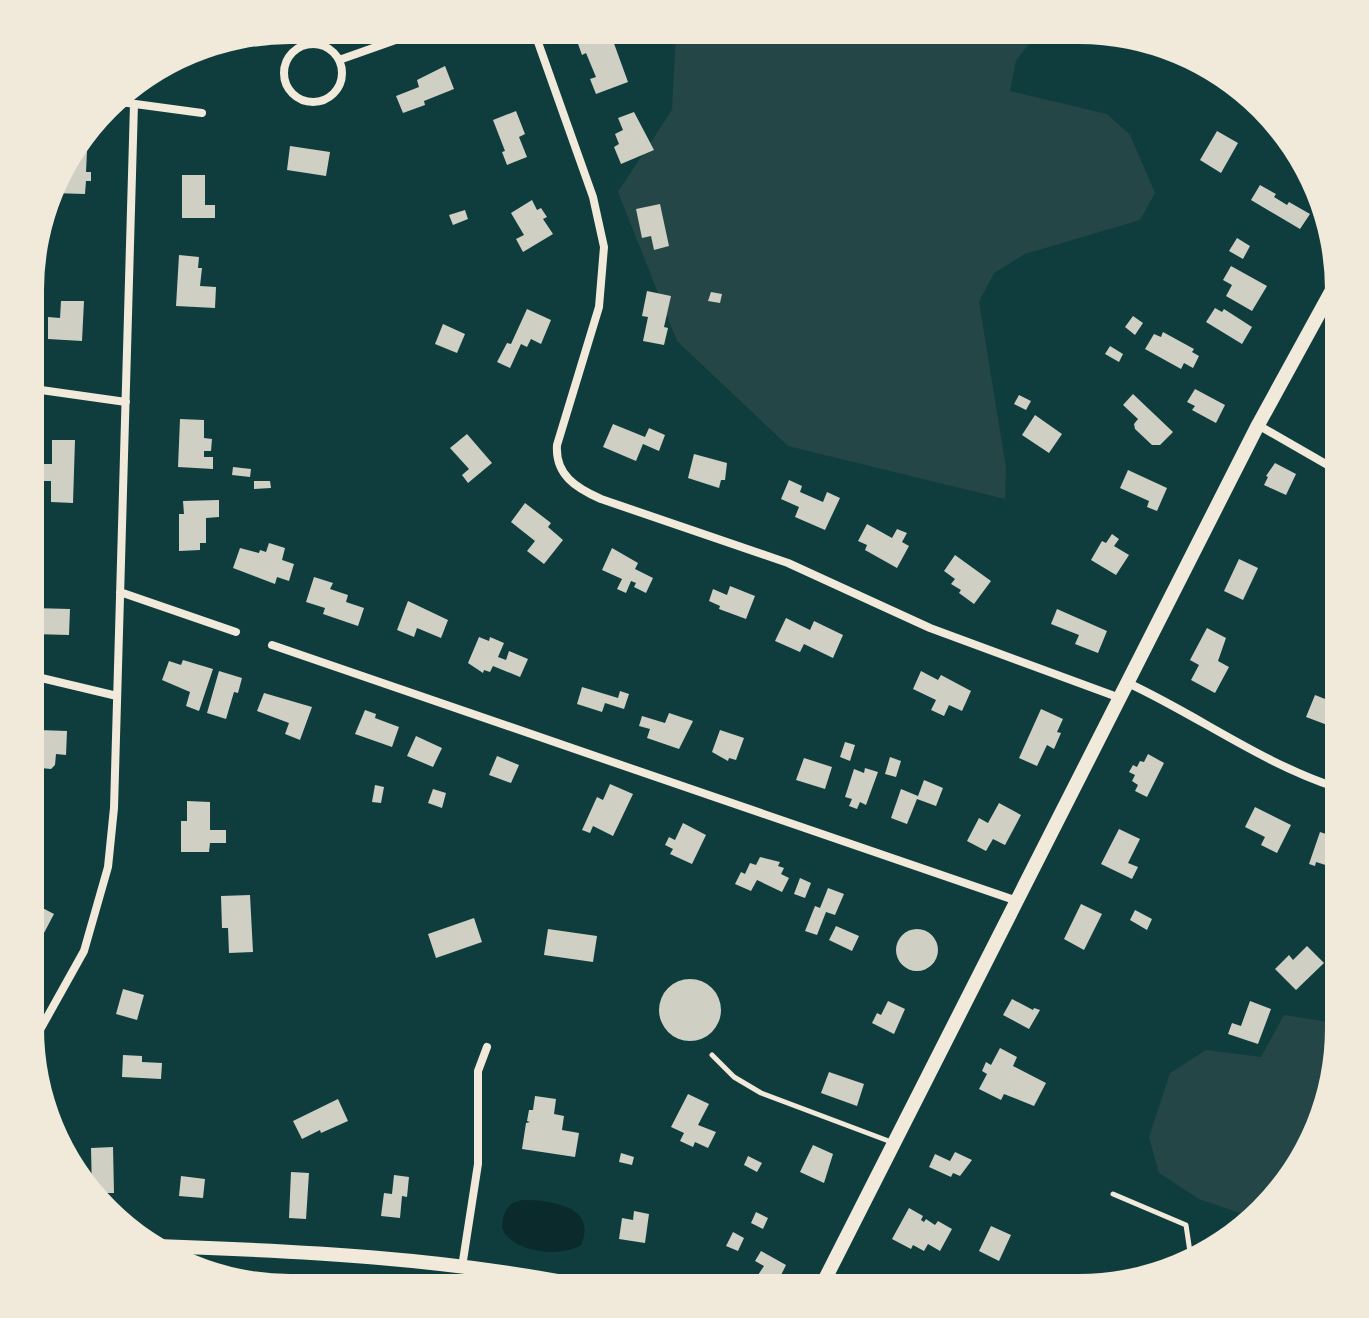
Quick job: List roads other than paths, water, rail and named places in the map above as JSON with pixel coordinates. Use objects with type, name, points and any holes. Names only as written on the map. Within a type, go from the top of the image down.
[{"type":"main road","points":[[828,1273],[1258,425],[1324,305]]},
{"type":"main road","points":[[180,1247],[381,1258],[489,1273]]},
{"type":"street","points":[[318,44],[297,48],[286,61],[284,77],[288,87],[295,96],[310,101],[331,95],[338,87],[341,76],[339,60],[318,44]]},
{"type":"street","points":[[339,60],[384,44]]},
{"type":"street","points":[[539,44],[593,197],[604,247],[599,307],[557,445],[559,463],[569,479],[601,499],[788,563],[930,628],[1120,698]]},
{"type":"street","points":[[130,103],[202,113]]},
{"type":"street","points":[[45,1021],[84,951],[98,909],[108,867],[114,808],[134,104]]},
{"type":"street","points":[[44,390],[126,402]]},
{"type":"street","points":[[1258,425],[1324,463]]},
{"type":"street","points":[[120,592],[236,632]]},
{"type":"street","points":[[272,645],[1017,901]]},
{"type":"street","points":[[45,679],[117,696]]},
{"type":"street","points":[[1128,683],[1251,750],[1324,784]]},
{"type":"street","points":[[462,1268],[478,1164],[478,1071],[487,1047]]},
{"type":"lane","points":[[712,1055],[734,1077],[761,1093],[895,1144]]},
{"type":"lane","points":[[1113,1194],[1186,1225],[1189,1247]]}]
